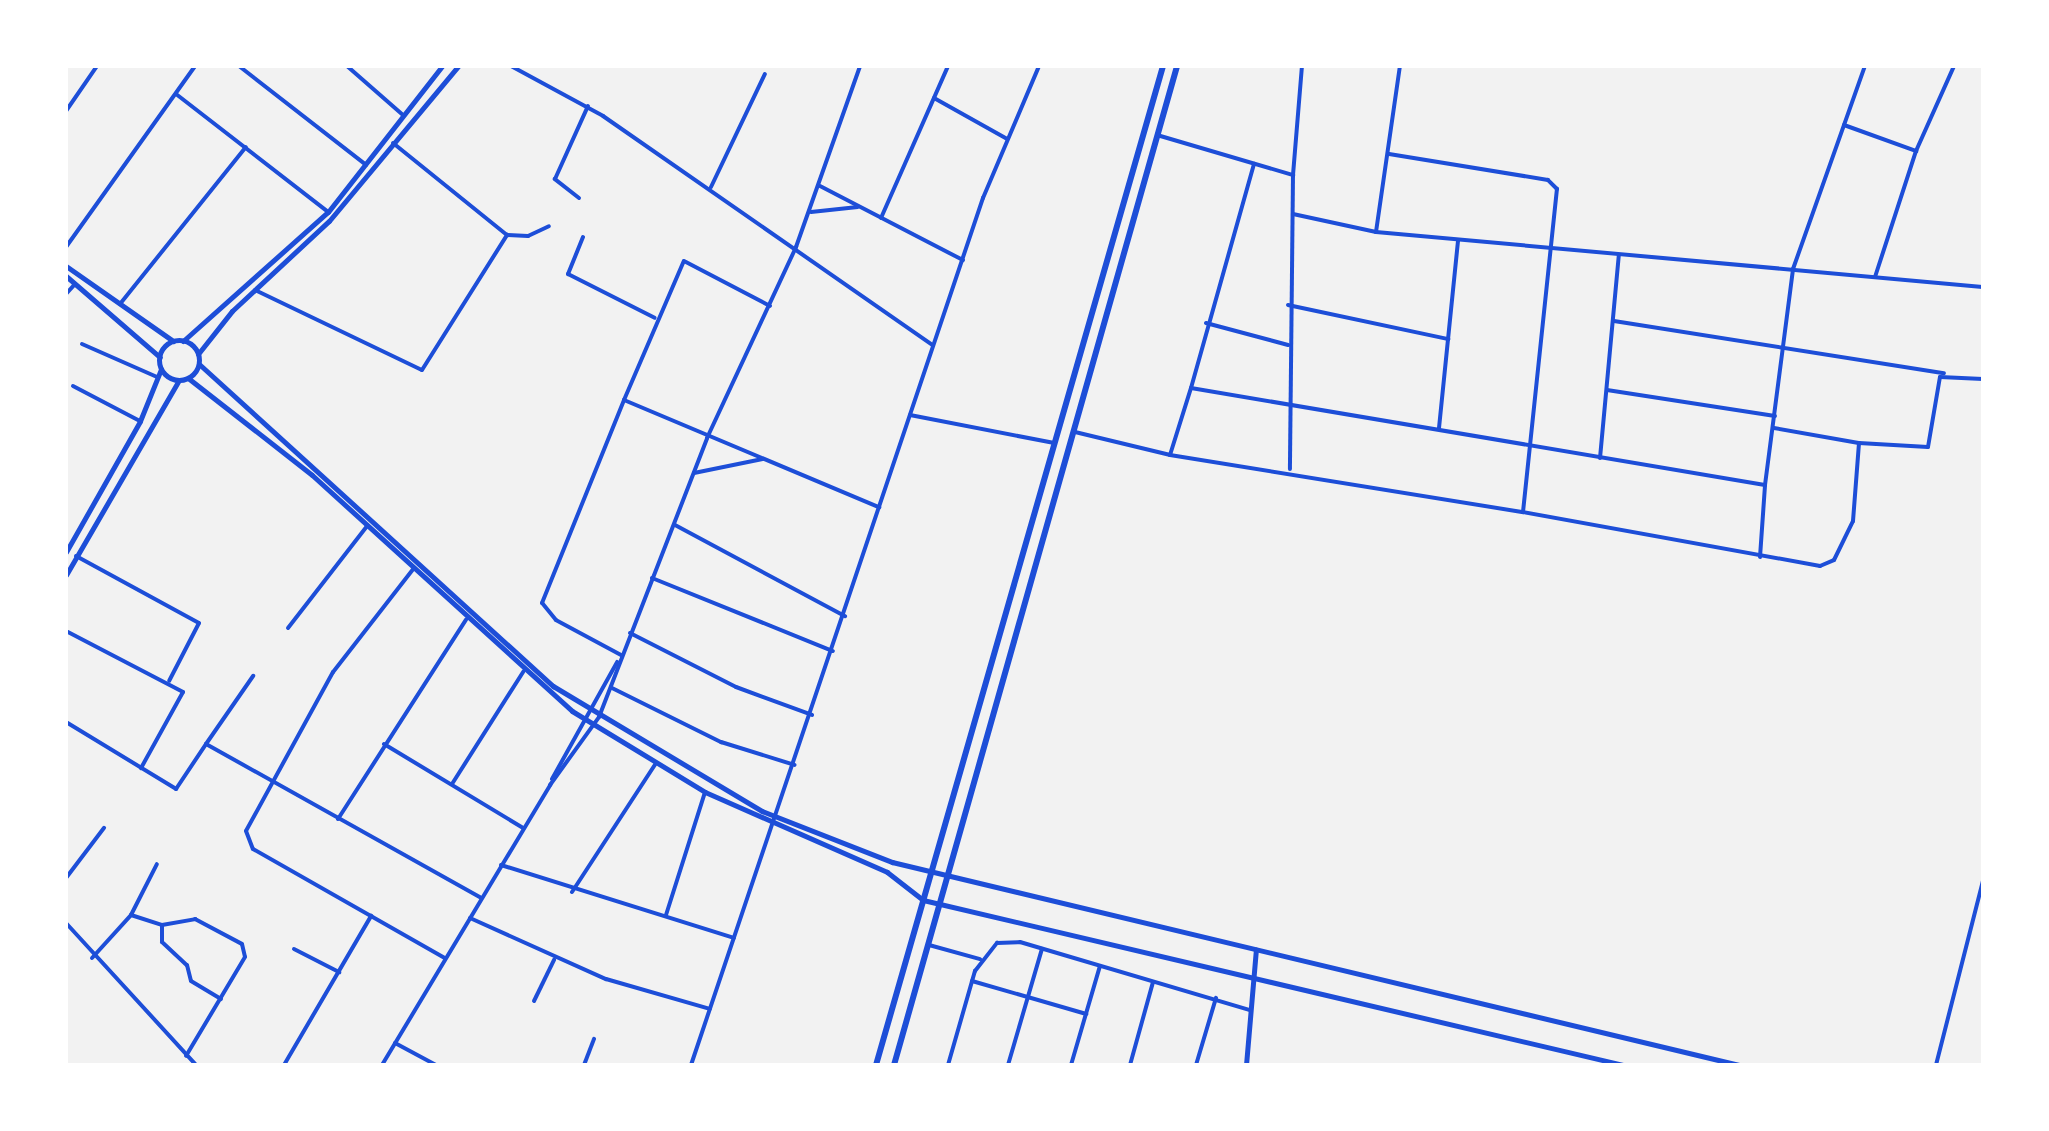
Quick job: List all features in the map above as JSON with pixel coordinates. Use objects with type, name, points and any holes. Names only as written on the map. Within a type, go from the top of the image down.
[{"type":"highway","points":[[876,1065],[1163,66]]},
{"type":"highway","points":[[894,1065],[1177,66]]},
{"type":"street","points":[[66,111],[97,66]]},
{"type":"street","points":[[66,247],[195,66]]},
{"type":"street","points":[[239,66],[366,165]]},
{"type":"street","points":[[347,66],[405,117]]},
{"type":"street","points":[[183,341],[328,212],[442,66]]},
{"type":"street","points":[[198,354],[255,290],[329,221],[458,66]]},
{"type":"street","points":[[511,66],[588,106],[796,247],[932,345]]},
{"type":"street","points":[[382,1065],[523,828],[599,717],[707,438],[796,247],[860,66]]},
{"type":"street","points":[[881,218],[948,66]]},
{"type":"street","points":[[691,1065],[812,715],[932,345],[1007,139],[1039,66]]},
{"type":"street","points":[[1290,469],[1288,305],[1293,175],[1302,66]]},
{"type":"street","points":[[1376,232],[1400,66]]},
{"type":"street","points":[[1760,557],[1765,485],[1793,269],[1865,66]]},
{"type":"street","points":[[1875,277],[1916,151],[1954,66]]},
{"type":"street","points":[[711,188],[765,74]]},
{"type":"street","points":[[176,94],[328,212]]},
{"type":"street","points":[[934,98],[1007,139]]},
{"type":"street","points":[[579,198],[555,179],[588,106]]},
{"type":"street","points":[[1844,125],[1916,151]]},
{"type":"street","points":[[1157,135],[1293,175]]},
{"type":"street","points":[[393,143],[507,235],[528,236],[549,226]]},
{"type":"street","points":[[120,304],[246,147]]},
{"type":"street","points":[[1389,154],[1548,180],[1557,189],[1547,250],[1532,446],[1523,512]]},
{"type":"street","points":[[1170,455],[1254,164]]},
{"type":"street","points":[[820,186],[963,260]]},
{"type":"street","points":[[810,212],[860,207]]},
{"type":"street","points":[[1293,214],[1376,232],[1547,250],[1983,287]]},
{"type":"street","points":[[255,290],[422,370],[507,235]]},
{"type":"street","points":[[583,237],[568,274],[655,318]]},
{"type":"street","points":[[1439,428],[1458,240]]},
{"type":"street","points":[[1600,458],[1619,255]]},
{"type":"street","points":[[621,656],[556,620],[542,603],[655,318],[689,259],[770,306]]},
{"type":"street","points":[[66,266],[173,341],[183,341],[198,354],[199,364],[392,532],[531,668],[599,717],[776,821],[892,862],[932,868],[1739,1065]]},
{"type":"street","points":[[66,276],[160,357],[161,369],[160,378],[140,421],[66,552]]},
{"type":"street","points":[[66,294],[76,282]]},
{"type":"street","points":[[1288,305],[1448,339]]},
{"type":"street","points":[[1614,321],[1983,379]]},
{"type":"street","points":[[1206,323],[1288,345]]},
{"type":"street","points":[[160,357],[173,341]]},
{"type":"street","points":[[82,344],[160,378]]},
{"type":"street","points":[[161,369],[179,380],[188,378],[199,364]]},
{"type":"street","points":[[1774,428],[1859,443],[1928,447],[1938,381],[1946,374]]},
{"type":"street","points":[[188,378],[368,525],[523,672],[581,717],[705,792],[887,872],[923,900],[1623,1065]]},
{"type":"street","points":[[66,575],[179,380]]},
{"type":"street","points":[[73,386],[140,421]]},
{"type":"street","points":[[1191,388],[1277,406],[1289,399],[1532,446],[1765,485]]},
{"type":"street","points":[[1607,390],[1775,416]]},
{"type":"street","points":[[624,400],[707,438],[880,507]]},
{"type":"street","points":[[910,415],[1054,443]]},
{"type":"street","points":[[1075,432],[1170,455],[1290,469],[1820,566],[1834,560],[1853,521],[1859,443]]},
{"type":"street","points":[[694,473],[766,459]]},
{"type":"street","points":[[288,628],[368,525]]},
{"type":"street","points":[[675,525],[845,616]]},
{"type":"street","points":[[76,556],[199,623],[169,681]]},
{"type":"street","points":[[414,568],[345,653],[274,783],[247,841],[445,958]]},
{"type":"street","points":[[652,578],[833,651]]},
{"type":"street","points":[[338,819],[466,620]]},
{"type":"street","points":[[66,631],[169,681],[183,697],[141,768]]},
{"type":"street","points":[[630,633],[736,687],[812,715]]},
{"type":"street","points":[[550,785],[581,717],[621,656]]},
{"type":"street","points":[[452,784],[523,672]]},
{"type":"street","points":[[66,722],[180,788],[253,676]]},
{"type":"street","points":[[612,688],[721,742],[795,765]]},
{"type":"street","points":[[206,744],[481,898]]},
{"type":"street","points":[[384,744],[523,828]]},
{"type":"street","points":[[572,893],[656,763]]},
{"type":"street","points":[[666,916],[705,792]]},
{"type":"street","points":[[66,878],[104,828]]},
{"type":"street","points":[[92,958],[131,915],[157,864]]},
{"type":"street","points":[[501,865],[572,893],[666,916],[734,938]]},
{"type":"street","points":[[1936,1065],[1983,880]]},
{"type":"street","points":[[131,915],[162,925],[195,919],[245,948],[221,999],[186,1056]]},
{"type":"street","points":[[284,1065],[371,916]]},
{"type":"street","points":[[469,917],[554,959],[710,1009]]},
{"type":"street","points":[[66,923],[92,958],[196,1065]]},
{"type":"street","points":[[162,925],[162,942],[187,965],[191,981],[221,999]]},
{"type":"street","points":[[948,1065],[980,959],[997,943],[1042,949],[1249,1010]]},
{"type":"street","points":[[929,945],[980,959]]},
{"type":"street","points":[[294,949],[339,972]]},
{"type":"street","points":[[1008,1065],[1042,949]]},
{"type":"street","points":[[1246,1065],[1251,979],[1256,949]]},
{"type":"street","points":[[534,1001],[554,959]]},
{"type":"street","points":[[1071,1065],[1100,966]]},
{"type":"street","points":[[972,981],[1086,1014]]},
{"type":"street","points":[[1130,1065],[1153,982]]},
{"type":"street","points":[[1196,1065],[1216,998]]},
{"type":"street","points":[[584,1065],[594,1039]]},
{"type":"street","points":[[395,1043],[436,1065]]},
{"type":"street","points":[[1395,1065],[1404,1065]]}]
